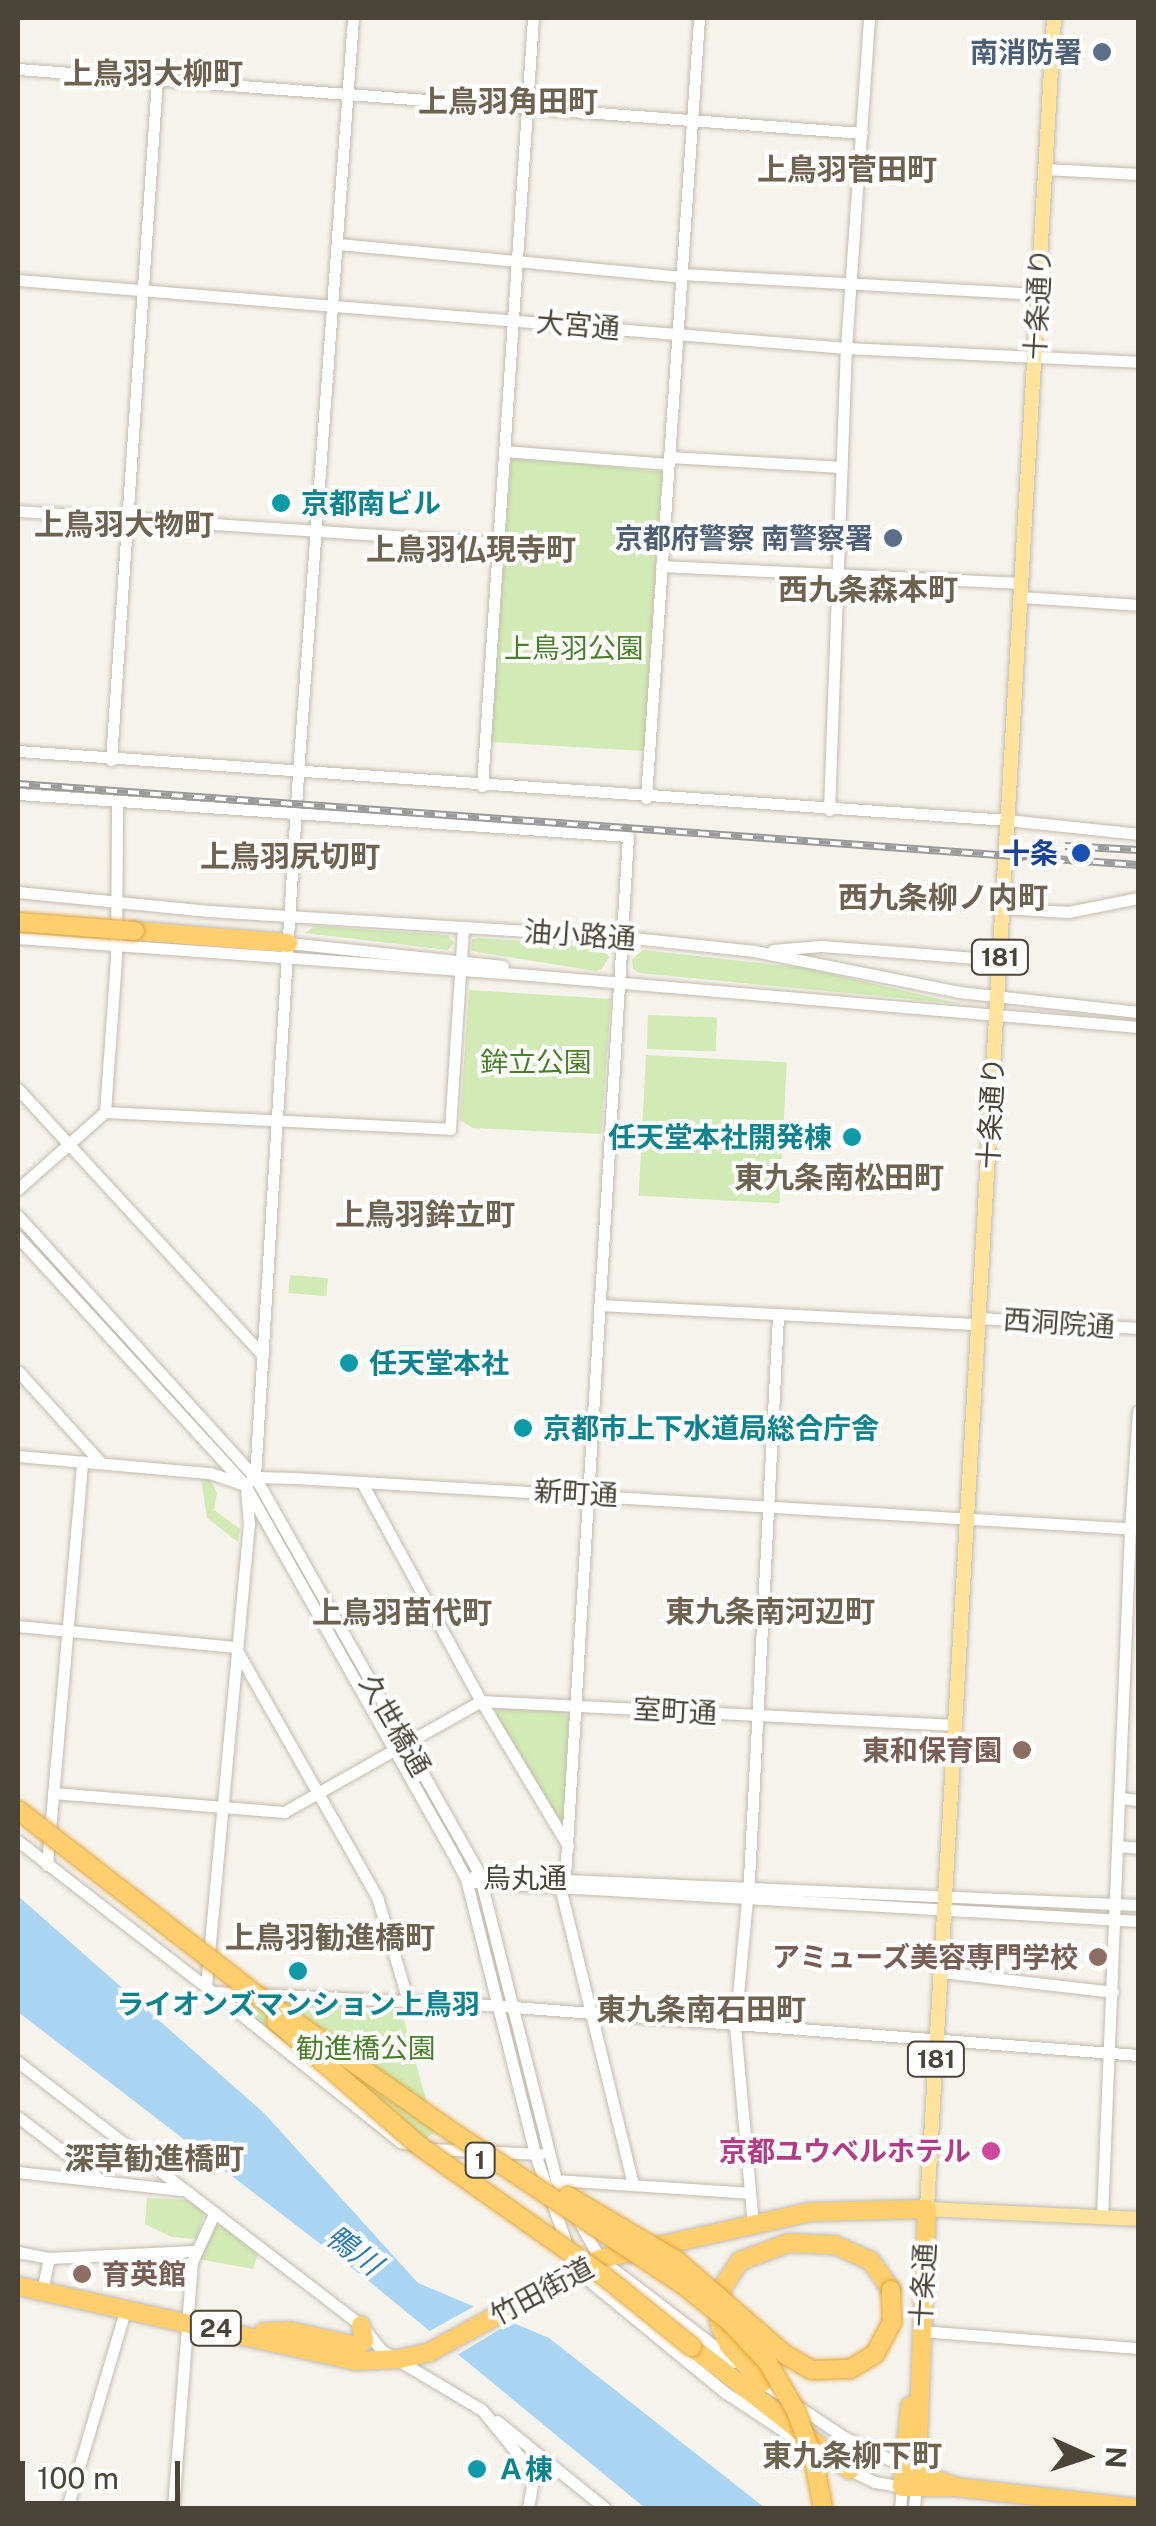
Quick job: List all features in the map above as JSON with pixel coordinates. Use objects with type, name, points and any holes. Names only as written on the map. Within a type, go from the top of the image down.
[{"type":"highway","points":[[18,922],[134,931],[288,950]]},
{"type":"highway","name":"1","points":[[18,1810],[133,1909],[254,2002],[724,2328],[780,2400],[796,2435],[814,2508]]},
{"type":"highway","name":"1","points":[[78,1860],[193,1948],[445,2128],[685,2286],[750,2342],[796,2411],[814,2460],[823,2508]]},
{"type":"highway","points":[[254,2002],[420,2148],[604,2276],[850,2470]]},
{"type":"highway","points":[[445,2128],[654,2246],[805,2367],[843,2371],[876,2354],[892,2322],[890,2290],[871,2261],[835,2245],[789,2243],[740,2261],[720,2290],[719,2324],[729,2346],[762,2382]]},
{"type":"highway","name":"竹田街道","points":[[18,2286],[357,2361],[407,2358],[600,2259],[811,2212],[927,2208]]},
{"type":"highway","name":"十条通","points":[[909,2479],[927,2208]]},
{"type":"highway","points":[[254,2336],[289,2331],[357,2346],[364,2341],[361,2325]]},
{"type":"highway","points":[[909,2479],[1078,2505],[1138,2508]]},
{"type":"main road","name":"十条通り","points":[[927,2208],[1054,18]]},
{"type":"main road","name":"竹田街道","points":[[927,2208],[1138,2218]]},
{"type":"street","points":[[209,1989],[235,1647],[263,1354],[298,774],[353,18]]},
{"type":"street","points":[[482,786],[533,18]]},
{"type":"street","points":[[646,798],[698,18]]},
{"type":"street","points":[[829,810],[846,348],[869,18]]},
{"type":"street","points":[[18,69],[862,133]]},
{"type":"street","points":[[111,760],[158,80]]},
{"type":"street","points":[[1046,169],[1138,174]]},
{"type":"street","points":[[338,244],[518,264],[1038,294]]},
{"type":"street","name":"大宮通","points":[[18,280],[846,348],[1001,358],[1035,354],[1138,362]]},
{"type":"street","points":[[504,450],[842,467]]},
{"type":"street","points":[[18,511],[317,534],[498,543]]},
{"type":"street","points":[[661,566],[838,574],[1138,604]]},
{"type":"street","points":[[18,751],[298,774],[1008,820],[1138,834]]},
{"type":"street","points":[[18,794],[628,836],[568,1846],[562,1883],[633,2185]]},
{"type":"street","points":[[105,1112],[116,960],[113,946],[117,802]]},
{"type":"street","name":"油小路通","points":[[18,892],[624,937],[754,951],[998,997],[1138,1012]]},
{"type":"street","points":[[1003,908],[1068,912],[1138,898]]},
{"type":"street","points":[[18,1190],[105,1112],[277,1124],[450,1129],[463,928]]},
{"type":"street","points":[[18,938],[113,946],[288,950]]},
{"type":"street","points":[[754,951],[820,946],[976,958],[1001,944]]},
{"type":"street","name":"油小路通","points":[[288,950],[622,985],[1138,1027]]},
{"type":"street","points":[[18,1089],[263,1354]]},
{"type":"street","name":"久世橋通","points":[[18,1216],[119,1326],[250,1481],[400,1746],[481,1878],[556,2180],[600,2259]]},
{"type":"street","name":"久世橋通","points":[[18,1237],[250,1481]]},
{"type":"street","name":"西洞院通","points":[[599,1305],[778,1316],[1138,1328]]},
{"type":"street","points":[[753,2224],[736,2027],[748,1893],[778,1316]]},
{"type":"street","points":[[108,1336],[119,1326]]},
{"type":"street","points":[[18,1371],[100,1464]]},
{"type":"street","points":[[1102,2217],[1138,1410]]},
{"type":"street","name":"新町通","points":[[18,1456],[250,1481],[588,1493],[1134,1529]]},
{"type":"street","points":[[47,1865],[82,1462]]},
{"type":"street","points":[[362,1482],[481,1701],[568,1846]]},
{"type":"street","points":[[18,1626],[235,1647]]},
{"type":"street","points":[[235,1647],[377,1897],[408,2001]]},
{"type":"street","points":[[53,1793],[284,1812],[481,1701]]},
{"type":"street","name":"室町通","points":[[481,1701],[955,1725]]},
{"type":"street","name":"久世橋通","points":[[400,1746],[466,1879],[535,2154],[576,2270]]},
{"type":"street","points":[[1119,1798],[1138,1800]]},
{"type":"street","points":[[18,1841],[400,2142],[432,2149],[549,2154]]},
{"type":"street","points":[[1117,1846],[1138,1848]]},
{"type":"street","name":"烏丸通","points":[[466,1879],[945,1902],[1138,1904]]},
{"type":"street","name":"烏丸通","points":[[945,1902],[1138,1921]]},
{"type":"street","points":[[941,1972],[1112,1992]]},
{"type":"street","points":[[209,1989],[500,2006],[1138,2055]]},
{"type":"street","points":[[18,2062],[361,2325],[381,2350],[407,2358],[482,2410],[538,2450],[604,2508]]},
{"type":"street","points":[[18,2117],[100,2180]]},
{"type":"street","points":[[18,2172],[185,2190]]},
{"type":"street","points":[[556,2180],[750,2193]]},
{"type":"street","points":[[173,2508],[194,2251],[214,2214]]},
{"type":"street","points":[[18,2252],[48,2258],[194,2251]]},
{"type":"street","points":[[42,2291],[48,2258]]},
{"type":"street","points":[[600,2259],[762,2382],[909,2479]]},
{"type":"street","points":[[576,2270],[726,2393],[789,2437],[850,2470],[909,2479]]},
{"type":"street","points":[[67,2508],[126,2308]]},
{"type":"street","points":[[920,2332],[1138,2348]]},
{"type":"street","points":[[482,2410],[534,2474],[528,2508]]},
{"type":"street","name":"十条通","points":[[900,2508],[909,2479]]},
{"type":"street","name":"十条通","points":[[909,2479],[914,2508]]},
{"type":"green space","name":"上鳥羽公園","points":[[515,457],[662,472],[644,751],[491,742],[511,461]]},
{"type":"green space","points":[[315,926],[448,935],[454,943],[448,950],[305,933]]},
{"type":"green space","points":[[472,939],[603,947],[609,957],[602,969],[596,971],[471,951]]},
{"type":"green space","points":[[643,950],[805,968],[962,1004],[639,973],[633,969],[632,959]]},
{"type":"green space","name":"鉾立公園","points":[[469,990],[611,999],[601,1134],[473,1128],[460,1120]]},
{"type":"green space","points":[[648,1015],[717,1017],[716,1051],[647,1049]]},
{"type":"green space","points":[[646,1055],[787,1062],[779,1203],[639,1196]]},
{"type":"green space","points":[[290,1275],[328,1278],[326,1296],[288,1293]]},
{"type":"green space","points":[[201,1479],[210,1479],[217,1493],[214,1510],[240,1529],[238,1542],[207,1518]]},
{"type":"green space","points":[[499,1709],[563,1710],[569,1717],[563,1820],[557,1823],[495,1715]]},
{"type":"green space","name":"勧進橋公園","points":[[232,1997],[399,2002],[435,2132],[421,2142],[369,2111],[230,2001]]},
{"type":"green space","points":[[147,2198],[189,2200],[205,2212],[196,2239],[172,2237],[145,2224]]},
{"type":"green space","points":[[219,2224],[258,2254],[253,2269],[199,2259],[212,2225]]},
{"type":"water","name":"鴨川","points":[[18,1896],[264,2113],[418,2283],[549,2338],[765,2508],[645,2508],[365,2278],[18,2012]]},
{"type":"pier","points":[[480,2303],[517,2319],[454,2357],[426,2333]]},
{"type":"railway","points":[[18,784],[1138,865]]},
{"type":"railway","points":[[1065,846],[1138,850]]},
{"type":"place","name":"南消防署","points":[[1102,52]]},
{"type":"place","name":"京都南ビル","points":[[281,503]]},
{"type":"place","name":"京都府警察 南警察署","points":[[893,538]]},
{"type":"place","name":"十条","points":[[1081,853]]},
{"type":"place","name":"任天堂本社開発棟","points":[[852,1137]]},
{"type":"place","name":"任天堂本社","points":[[349,1363]]},
{"type":"place","name":"京都市上下水道局総合庁舎","points":[[523,1428]]},
{"type":"place","name":"東和保育園","points":[[1022,1750]]},
{"type":"place","name":"アミューズ美容専門学校","points":[[1098,1957]]},
{"type":"place","name":"ライオンズマンション上鳥羽","points":[[298,1971]]},
{"type":"place","name":"京都ユウベルホテル","points":[[991,2151]]},
{"type":"place","name":"育英館","points":[[82,2274]]},
{"type":"place","name":"Ａ棟","points":[[477,2469]]},
{"type":"district","name":"上鳥羽大柳町","points":[[153,73]]},
{"type":"district","name":"上鳥羽角田町","points":[[508,101]]},
{"type":"district","name":"上鳥羽菅田町","points":[[847,169]]},
{"type":"district","name":"上鳥羽大物町","points":[[124,524]]},
{"type":"district","name":"上鳥羽仏現寺町","points":[[471,549]]},
{"type":"district","name":"西九条森本町","points":[[868,589]]},
{"type":"district","name":"上鳥羽尻切町","points":[[290,856]]},
{"type":"district","name":"西九条柳ノ内町","points":[[943,897]]},
{"type":"district","name":"東九条南松田町","points":[[839,1177]]},
{"type":"district","name":"上鳥羽鉾立町","points":[[425,1214]]},
{"type":"district","name":"東九条南河辺町","points":[[770,1611]]},
{"type":"district","name":"上鳥羽苗代町","points":[[402,1612]]},
{"type":"district","name":"上鳥羽勧進橋町","points":[[330,1937]]},
{"type":"district","name":"東九条南石田町","points":[[701,2009]]},
{"type":"district","name":"深草勧進橋町","points":[[154,2158]]},
{"type":"district","name":"東九条柳下町","points":[[852,2455]]}]
